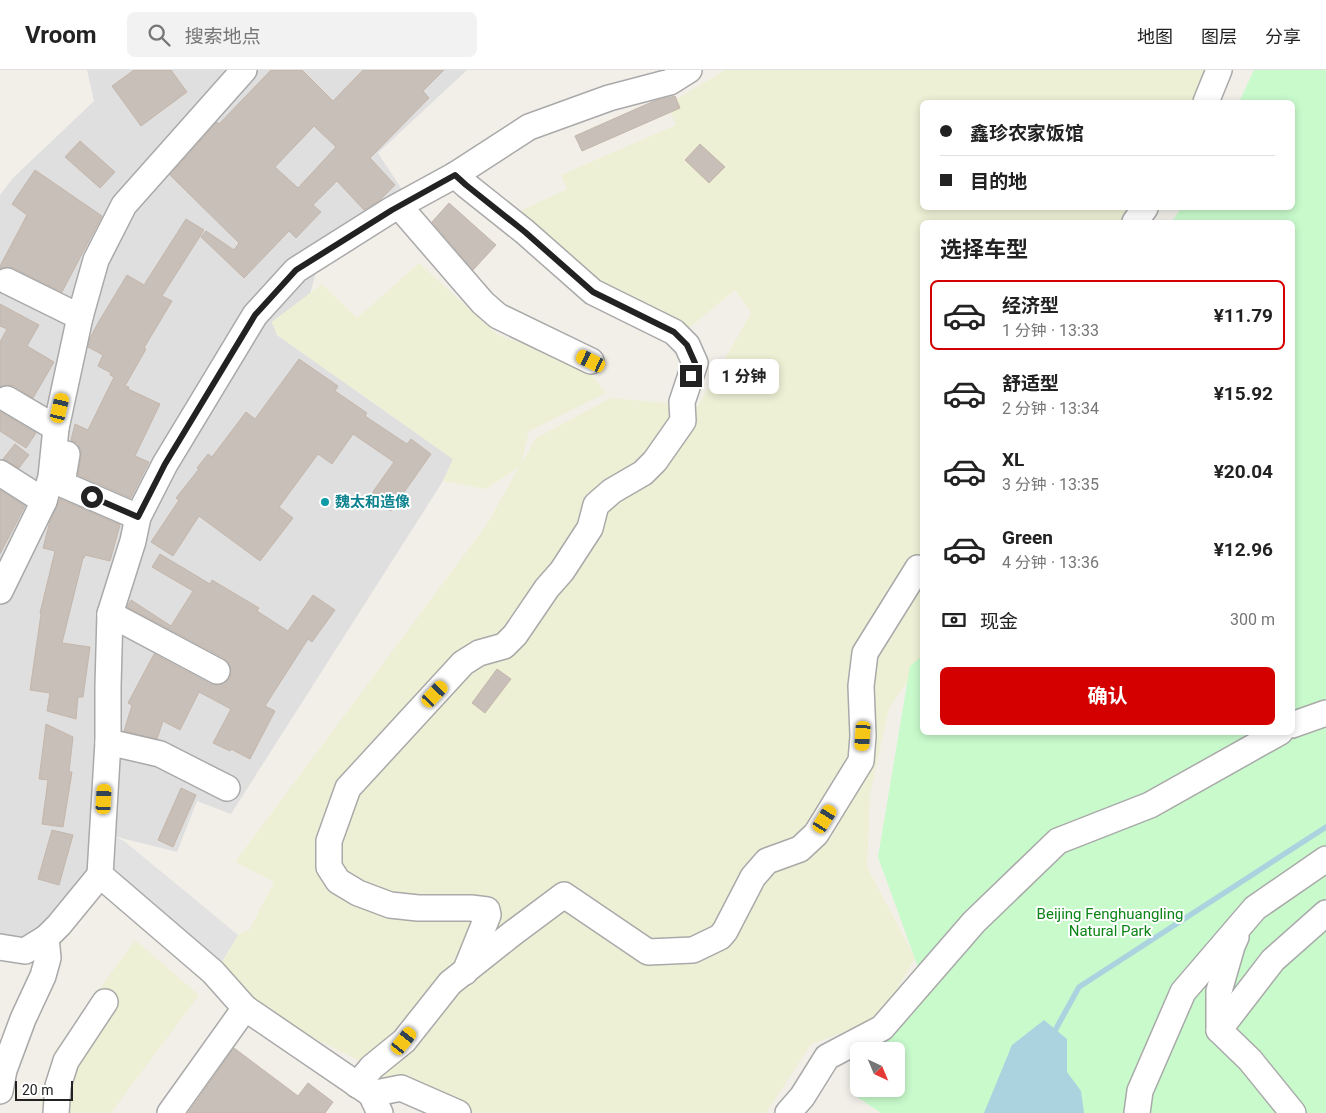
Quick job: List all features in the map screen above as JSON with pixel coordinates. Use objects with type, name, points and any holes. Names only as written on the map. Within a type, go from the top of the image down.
[{"type":"street","points":[[0,589],[44,502],[51,477],[56,431],[80,316],[96,260],[124,205],[244,70]]},
{"type":"street","points":[[0,947],[25,951],[46,938],[100,875],[108,742],[110,614],[133,541],[138,517],[165,464],[255,315],[296,270],[399,206],[455,175],[529,127],[609,98],[670,82],[688,70]]},
{"type":"street","points":[[1207,100],[1219,70]]},
{"type":"street","points":[[455,175],[525,232],[593,292],[674,332],[687,345],[695,363],[682,402],[683,421],[655,461],[643,473],[612,491],[596,505],[590,528],[562,571],[547,588],[515,635],[504,646],[479,653],[463,663],[348,788],[329,840],[329,867],[338,881],[358,893],[390,905],[418,908],[471,908],[487,910],[488,915],[464,972]]},
{"type":"street","points":[[399,206],[483,303],[498,316],[591,361]]},
{"type":"street","points":[[7,281],[80,316]]},
{"type":"street","points":[[7,399],[56,431],[68,450],[62,484],[138,517]]},
{"type":"street","points":[[0,473],[44,502]]},
{"type":"street","points":[[369,1097],[372,1067],[404,1041],[450,983],[564,895],[648,952],[693,950],[720,937],[726,931],[753,876],[767,861],[800,849],[816,834],[861,761],[863,736],[861,686],[865,653],[918,568]]},
{"type":"street","points":[[110,614],[216,671]]},
{"type":"street","points":[[1295,724],[1326,713]]},
{"type":"street","points":[[788,1113],[802,1097],[827,1057],[882,1028],[974,922],[1058,841],[1150,805],[1275,735]]},
{"type":"street","points":[[108,742],[160,754],[227,788]]},
{"type":"street","points":[[1137,1113],[1140,1091],[1182,992],[1255,908],[1326,859]]},
{"type":"street","points":[[100,875],[213,972],[245,1008],[369,1097]]},
{"type":"street","points":[[1219,1030],[1273,960],[1326,913]]},
{"type":"street","points":[[1242,923],[1232,946],[1218,991],[1219,1030],[1250,1060],[1293,1113]]},
{"type":"street","points":[[0,1091],[4,1070],[23,1019],[43,976],[48,958],[46,938]]},
{"type":"street","points":[[56,1113],[58,1086],[66,1061],[105,1002]]},
{"type":"street","points":[[170,1113],[245,1008]]},
{"type":"street","points":[[369,1097],[401,1088],[458,1113]]},
{"type":"shaded area","points":[[87,70],[467,70],[378,153],[403,191],[325,241],[310,294],[272,322],[277,335],[453,459],[443,481],[231,814],[197,801],[177,852],[113,836],[71,905],[13,953],[0,948],[0,195],[13,178],[94,101]]},
{"type":"shaded area","points":[[113,836],[124,841],[238,935],[220,965],[107,870]]},
{"type":"green space","points":[[725,70],[1220,70],[1204,100],[920,100],[920,210],[1130,210],[1121,220],[920,220],[920,665],[889,708],[870,795],[867,867],[915,958],[880,1019],[811,1044],[766,1113],[456,1113],[383,1079],[372,1067],[306,1034],[247,1000],[220,965],[238,935],[250,929],[274,882],[235,862],[487,524],[519,467],[486,489],[443,481],[453,459],[277,335],[272,322],[322,284],[357,318],[419,263],[498,335],[583,364],[606,393],[529,431],[521,465],[536,438],[611,398],[698,406],[751,313],[735,290],[688,329],[621,306],[501,220],[567,189],[561,175],[676,125],[667,105]]},
{"type":"green space","name":"Beijing Fenghuangling Natural Park","points":[[1254,70],[1326,70],[1326,1113],[881,1113],[858,1098],[905,1098],[905,1042],[883,1042],[922,978],[878,857],[910,666],[920,658],[920,735],[1295,735],[1295,220],[1173,220],[1180,210],[1295,210],[1295,100],[1240,100]]},
{"type":"green space","points":[[135,940],[199,995],[111,1113],[42,1113],[41,1100],[54,1052]]},
{"type":"water","points":[[1044,1020],[1067,1039],[1067,1072],[1081,1091],[1084,1113],[984,1113],[1012,1045]]},
{"type":"building","points":[[134,70],[171,70],[187,92],[141,126],[112,86]]},
{"type":"building","points":[[271,70],[302,70],[333,101],[363,70],[444,70],[423,91],[429,98],[370,158],[395,185],[380,200],[364,210],[337,181],[313,205],[321,212],[296,238],[289,231],[244,278],[201,237],[206,231],[234,250],[239,243],[170,175],[217,122],[219,124]],"holes":[[[314,126],[336,147],[298,188],[275,167]]]},
{"type":"building","points":[[675,96],[680,108],[582,151],[575,136],[654,101]]},
{"type":"building","points":[[80,141],[115,172],[100,188],[65,157]]},
{"type":"building","points":[[700,144],[725,167],[709,183],[685,160]]},
{"type":"building","points":[[35,170],[102,216],[62,292],[13,268],[0,268],[27,215],[12,204]]},
{"type":"building","points":[[449,203],[496,245],[473,270],[432,222]]},
{"type":"building","points":[[186,219],[204,230],[162,296],[172,301],[144,348],[146,349],[125,386],[160,404],[135,456],[149,462],[131,498],[78,475],[81,449],[78,446],[79,444],[71,440],[75,424],[88,430],[114,377],[110,375],[111,373],[98,366],[103,355],[88,347],[90,338],[98,323],[127,275],[144,285]]},
{"type":"building","points":[[0,304],[39,325],[27,346],[54,362],[33,398],[14,386],[0,387],[0,342],[7,329],[0,326]]},
{"type":"building","points":[[299,359],[338,386],[335,391],[367,413],[365,416],[407,444],[411,439],[431,454],[391,511],[370,496],[394,462],[353,434],[332,464],[318,454],[279,507],[293,518],[260,561],[199,516],[173,556],[151,542],[179,500],[176,498],[199,469],[197,468],[208,454],[212,457],[246,412],[255,419]]},
{"type":"building","points":[[0,412],[36,433],[26,448],[0,431]]},
{"type":"building","points":[[15,444],[29,455],[19,468],[3,459]]},
{"type":"building","points":[[0,490],[25,506],[0,554]]},
{"type":"building","points":[[60,499],[120,525],[110,561],[85,555],[83,558],[62,643],[90,647],[83,697],[78,697],[76,719],[47,711],[50,693],[30,690],[40,613],[55,551],[43,548],[50,521]]},
{"type":"building","points":[[160,554],[210,584],[212,580],[259,608],[257,611],[288,631],[313,595],[335,610],[312,642],[308,639],[265,706],[275,711],[250,759],[231,749],[230,751],[213,743],[231,709],[199,692],[180,730],[163,721],[157,739],[124,731],[132,705],[128,703],[154,654],[210,684],[225,683],[230,677],[229,664],[224,658],[127,607],[131,600],[171,626],[193,591],[152,567]]},
{"type":"building","points":[[497,669],[511,679],[485,713],[472,703]]},
{"type":"building","points":[[46,724],[73,737],[69,772],[72,772],[63,827],[42,824],[48,780],[39,779]]},
{"type":"building","points":[[181,788],[196,795],[173,847],[158,840]]},
{"type":"building","points":[[52,830],[73,835],[59,885],[38,879]]},
{"type":"building","points":[[234,1048],[298,1096],[308,1083],[333,1102],[325,1113],[188,1113]]},
{"type":"waterway","points":[[1052,1036],[1079,987],[1326,827]]},
{"type":"place","name":"魏太和造像","points":[[325,502]]},
{"type":"route","points":[[92,497],[138,517],[165,464],[255,315],[296,270],[392,210],[455,175],[525,232],[593,292],[674,332],[687,345],[695,363],[691,376]]}]
